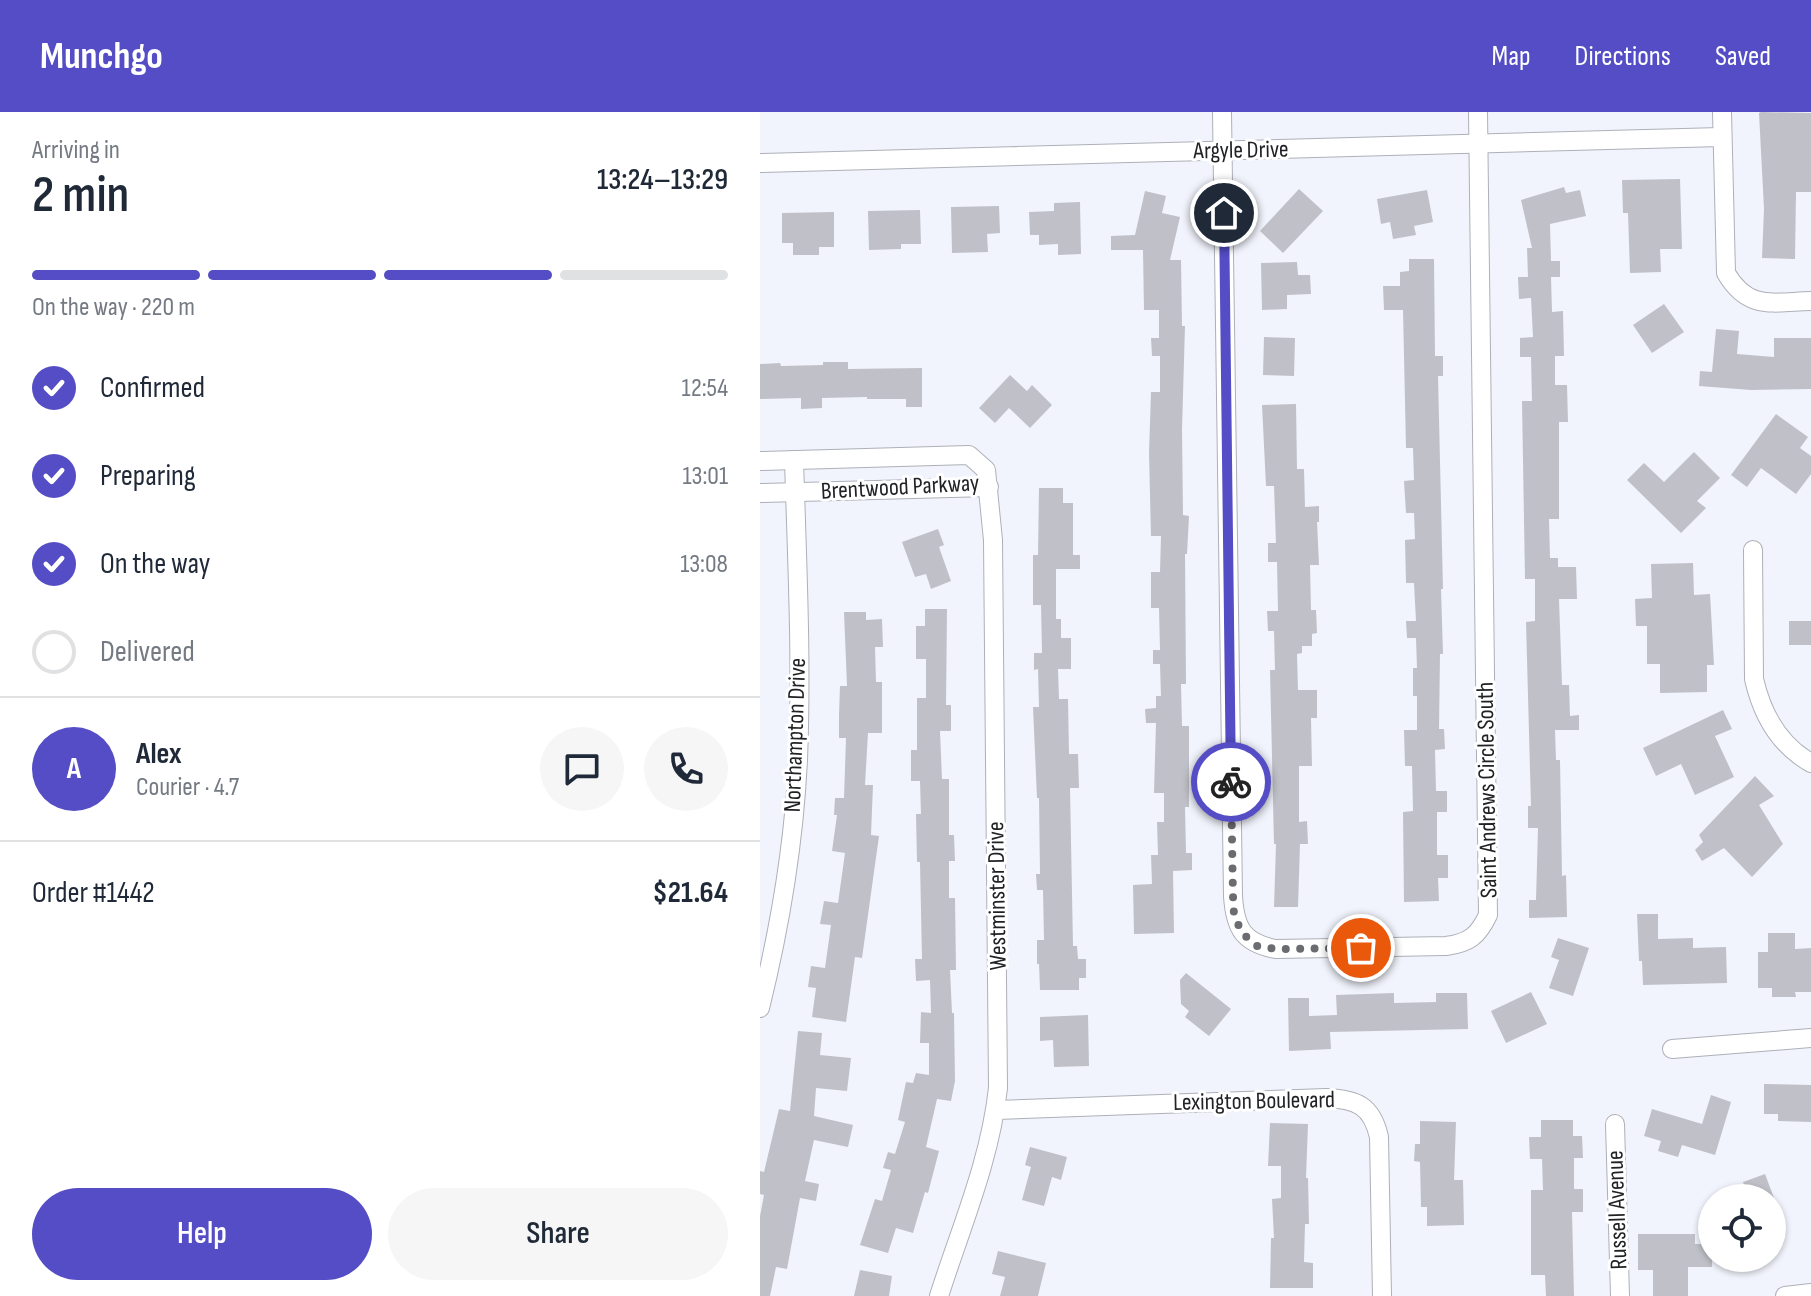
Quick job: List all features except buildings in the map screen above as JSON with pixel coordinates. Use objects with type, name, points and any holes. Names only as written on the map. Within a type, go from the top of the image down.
[{"type":"street","name":"Saint Andrews Circle South","points":[[1222,112],[1234,915],[1242,933],[1257,946],[1276,949],[1465,943],[1480,932],[1488,915],[1478,112]]},
{"type":"street","points":[[1722,112],[1726,273],[1736,290],[1752,300],[1811,301]]},
{"type":"street","name":"Argyle Drive","points":[[760,163],[1721,137]]},
{"type":"street","name":"Brentwood Parkway","points":[[760,461],[969,455],[986,470],[989,487],[760,493]]},
{"type":"street","name":"Northampton Drive","points":[[760,1008],[787,867],[798,763],[794,460]]},
{"type":"street","name":"Westminster Drive","points":[[939,1296],[982,1172],[996,1110],[999,1067],[993,540],[989,487]]},
{"type":"street","points":[[1753,550],[1754,679],[1758,697],[1776,733],[1811,763]]},
{"type":"street","points":[[1672,1049],[1811,1038]]},
{"type":"street","name":"Lexington Boulevard","points":[[996,1110],[1326,1098],[1345,1099],[1362,1105],[1375,1119],[1379,1137],[1382,1296]]},
{"type":"street","name":"Russell Avenue","points":[[1615,1124],[1620,1296]]},
{"type":"street","points":[[1785,1296],[1811,1293]]},
{"type":"way so far","points":[[1231,782],[1234,915],[1242,933],[1257,946],[1276,949],[1361,948]]},
{"type":"route","points":[[1224,213],[1231,782]]}]
